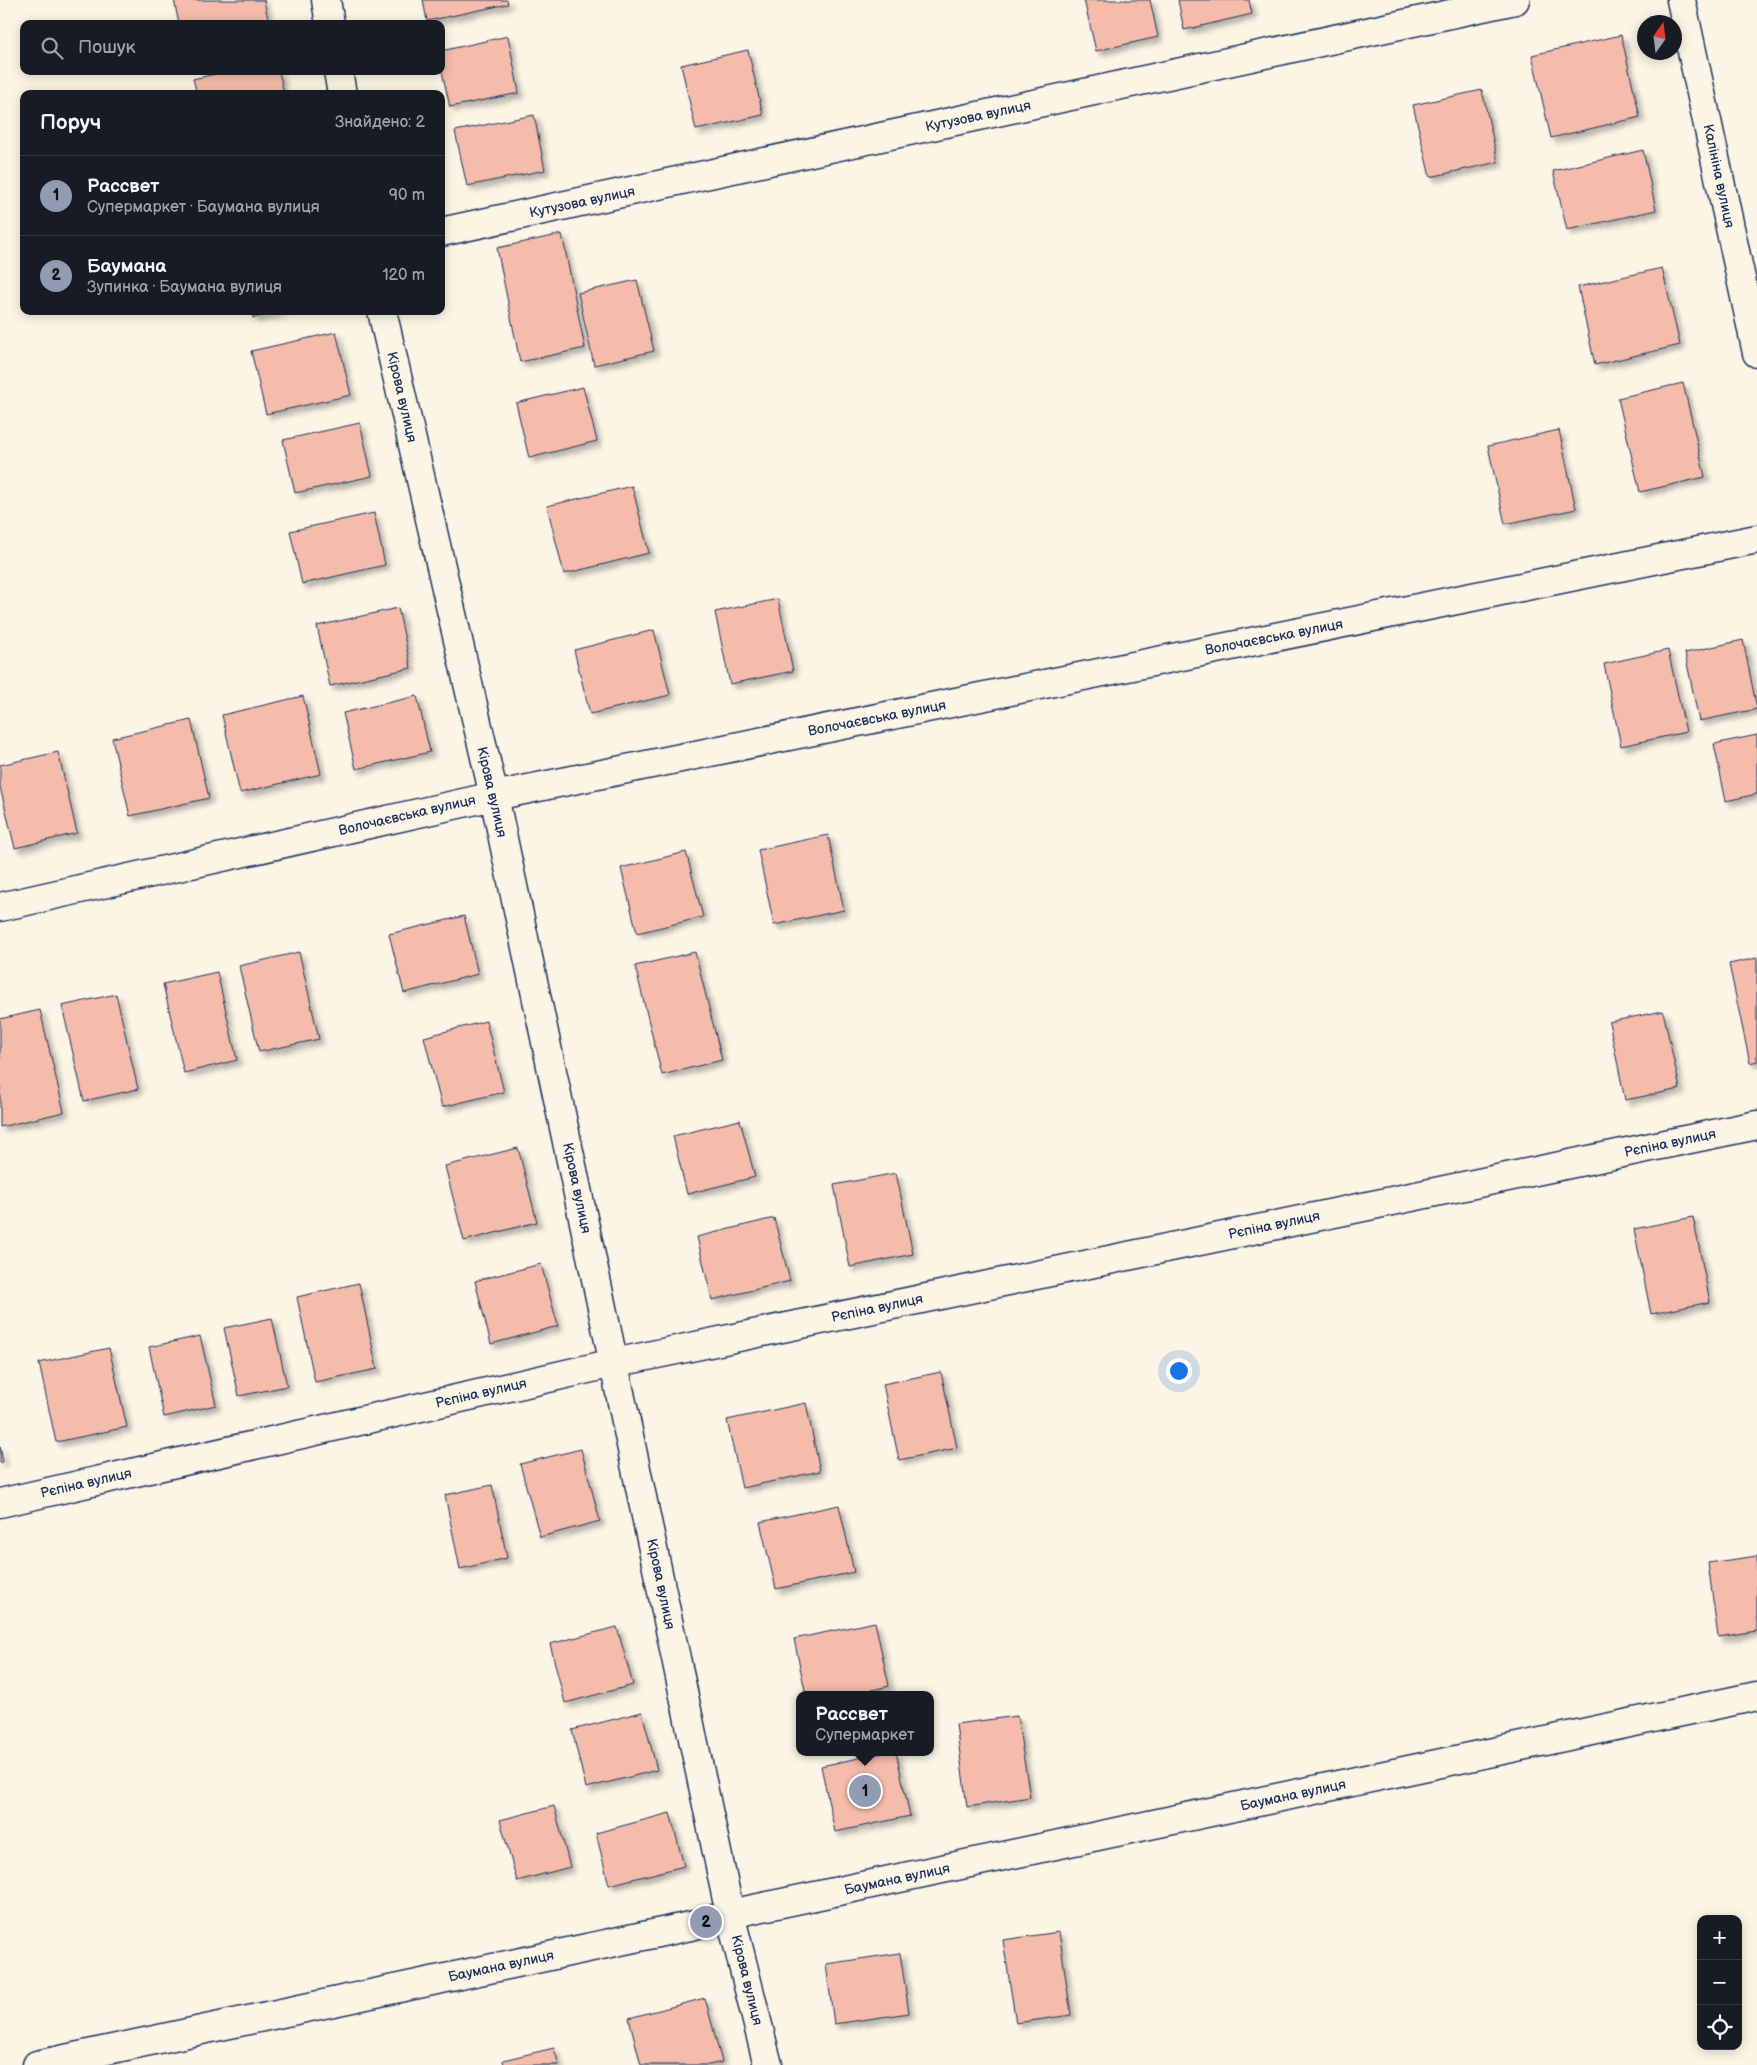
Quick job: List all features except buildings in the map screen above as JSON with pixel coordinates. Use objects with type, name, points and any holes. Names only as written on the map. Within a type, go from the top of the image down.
[{"type":"street","points":[[326,0],[329,20]]},
{"type":"street","name":"Кутузова вулиця","points":[[445,231],[1515,0]]},
{"type":"street","name":"Калініна вулиця","points":[[1681,0],[1757,352]]},
{"type":"street","points":[[339,75],[341,90]]},
{"type":"street","name":"Кірова вулиця","points":[[383,315],[494,796],[730,1914],[768,2065]]},
{"type":"street","name":"Волочаєвська вулиця","points":[[0,907],[494,796],[1757,539]]},
{"type":"street","name":"Рєпіна вулиця","points":[[0,1503],[614,1363],[1757,1125]]},
{"type":"street","name":"Баумана вулиця","points":[[37,2065],[685,1927],[730,1914],[1757,1696]]},
{"type":"place","name":"Рассвет","points":[[865,1791]]},
{"type":"place","name":"Баумана","points":[[706,1922]]}]
